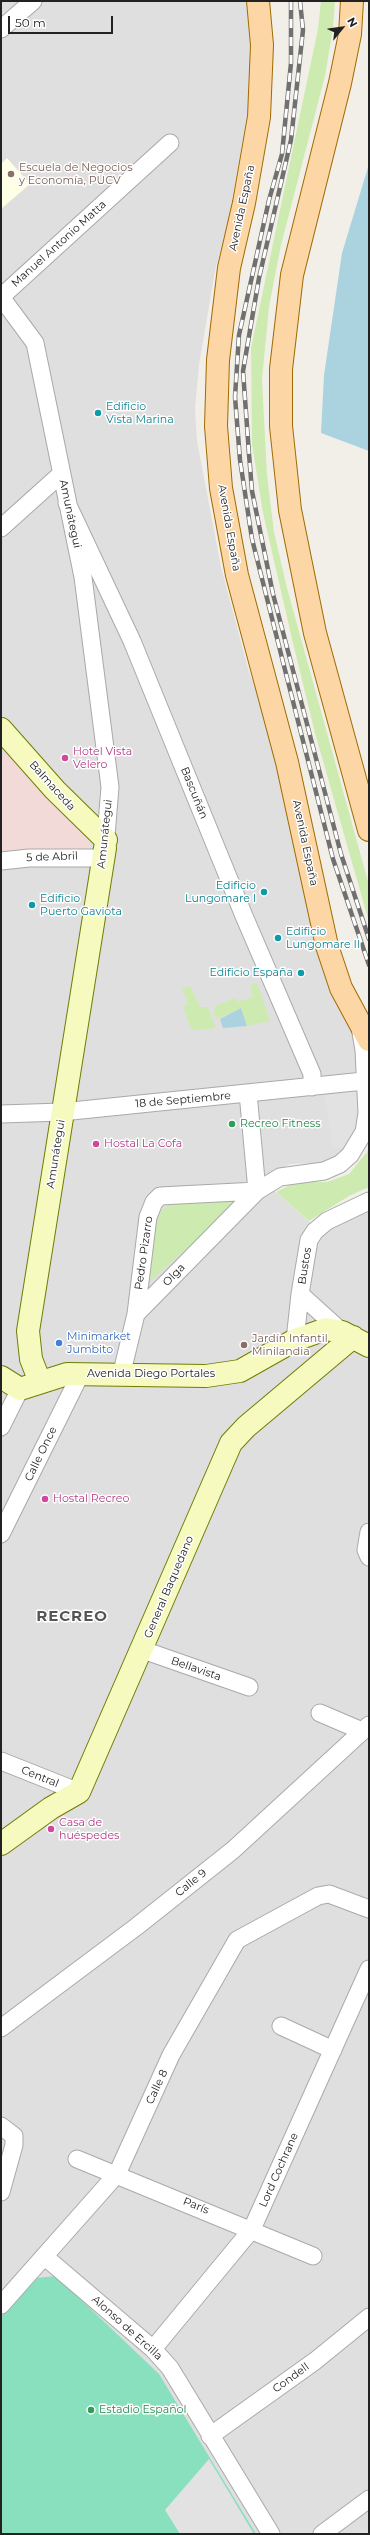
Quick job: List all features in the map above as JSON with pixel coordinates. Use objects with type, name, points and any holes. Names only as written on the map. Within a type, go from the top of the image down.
[{"type":"main road","name":"Avenida España","points":[[258,1],[262,45],[259,117],[244,204],[229,268],[218,360],[216,426],[220,488],[237,574],[287,762],[327,946],[341,988],[364,1033]]},
{"type":"main road","points":[[352,1],[350,34],[340,83],[292,275],[281,369],[280,426],[290,510],[316,633],[369,830]]},
{"type":"street","points":[[1,29],[33,1]]},
{"type":"street","name":"Manuel Antonio Matta","points":[[1,297],[170,144]]},
{"type":"street","name":"Amunátegui","points":[[1,297],[35,343],[83,577],[110,787],[105,849],[28,1331],[31,1359],[30,1386]]},
{"type":"street","points":[[1,528],[61,474]]},
{"type":"street","name":"Bascuñán","points":[[67,503],[132,641],[244,916],[312,1074],[312,1087]]},
{"type":"street","name":"Balmaceda","points":[[1,729],[105,849]]},
{"type":"street","name":"5 de Abril","points":[[1,860],[105,849]]},
{"type":"street","name":"Olga","points":[[136,1314],[257,1191],[280,1177],[324,1170],[335,1166],[350,1155],[364,1132],[367,1098],[364,1081],[364,1033]]},
{"type":"street","name":"18 de Septiembre","points":[[1,1114],[62,1112],[364,1081]]},
{"type":"street","points":[[248,1093],[257,1191]]},
{"type":"street","name":"Pedro Pizarro","points":[[136,1314],[148,1217],[154,1202],[160,1196],[257,1191]]},
{"type":"street","name":"Bustos","points":[[295,1340],[300,1294],[309,1240],[315,1231],[327,1221],[369,1201]]},
{"type":"street","name":"Bustos","points":[[300,1294],[355,1339]]},
{"type":"street","points":[[121,1376],[136,1314]]},
{"type":"street","name":"Avenida Diego Portales","points":[[30,1386],[54,1376],[81,1373],[121,1376],[206,1376],[240,1371],[295,1340],[326,1329],[355,1339]]},
{"type":"street","name":"General Baquedano","points":[[78,1792],[143,1650],[232,1443],[246,1427],[355,1339]]},
{"type":"street","name":"Calle Once","points":[[1,1534],[81,1373]]},
{"type":"street","points":[[1,1377],[30,1386],[1,1427]]},
{"type":"street","points":[[369,1532],[366,1550],[369,1557]]},
{"type":"street","name":"Bellavista","points":[[143,1650],[249,1687]]},
{"type":"street","points":[[320,1713],[365,1728]]},
{"type":"street","name":"Calle 9","points":[[1,2028],[136,1927],[233,1850],[365,1728]]},
{"type":"street","name":"Central","points":[[1,1761],[78,1792]]},
{"type":"street","points":[[1,1844],[51,1808],[78,1792]]},
{"type":"street","name":"Calle 8","points":[[1,2305],[117,2174],[171,2055],[237,1940],[304,1903],[329,1894],[369,1909]]},
{"type":"street","name":"Lord Cochrane","points":[[153,2349],[252,2229],[369,1969]]},
{"type":"street","points":[[281,2026],[333,2050]]},
{"type":"street","points":[[1,2126],[14,2136],[14,2145],[1,2192]]},
{"type":"street","name":"París","points":[[77,2159],[252,2229],[313,2256]]},
{"type":"street","name":"Alonso de Ercilla","points":[[44,2256],[153,2349],[170,2368],[271,2534]]},
{"type":"street","name":"Condell","points":[[210,2436],[315,2361],[369,2317]]},
{"type":"street","points":[[322,2534],[369,2499]]},
{"type":"shaded area","points":[[1,1],[246,1],[250,42],[248,112],[229,217],[215,271],[199,365],[195,409],[197,441],[221,567],[249,672],[271,729],[364,1050],[344,1155],[324,1163],[290,1164],[261,1179],[321,1232],[369,1208],[369,2534],[1,2534]]},
{"type":"shaded area","name":"Escuela de Negocios y Economía, PUCV","points":[[7,158],[30,184],[1,209],[1,164]]},
{"type":"shaded area","points":[[15,745],[86,827],[91,848],[1,857],[1,757]]},
{"type":"shaded area","points":[[361,1090],[359,1114],[350,1148],[332,1147],[325,1095]]},
{"type":"shaded area","points":[[209,2459],[254,2534],[180,2534],[165,2510]]},
{"type":"green space","points":[[321,1],[335,1],[333,28],[325,76],[281,245],[269,307],[262,380],[267,475],[274,532],[287,588],[369,885],[369,922],[315,733],[263,513],[252,444],[251,348],[318,29]]},
{"type":"green space","points":[[257,983],[270,1021],[247,1026],[241,1008],[217,1019],[214,1013],[215,1006],[235,998],[238,1002],[253,997],[250,984]]},
{"type":"green space","points":[[190,986],[200,1007],[208,1007],[216,1028],[191,1030],[183,1006],[188,1004],[182,988]]},
{"type":"green space","points":[[369,1145],[369,1187],[349,1196],[309,1221],[276,1192],[290,1185],[305,1182],[327,1182],[349,1174],[367,1152]]},
{"type":"green space","points":[[238,1196],[237,1204],[147,1284],[155,1223],[162,1210],[171,1203]]},
{"type":"green space","name":"Estadio Español","points":[[56,2276],[159,2374],[256,2534],[1,2534],[1,2316],[37,2278]]},
{"type":"water","points":[[369,164],[369,451],[321,433],[324,375],[342,253]]},
{"type":"water","points":[[241,1008],[247,1026],[223,1028],[220,1019]]},
{"type":"railway","points":[[291,1],[291,63],[282,154],[269,200],[239,335],[235,397],[240,460],[252,539],[333,859],[369,965]]},
{"type":"railway","points":[[300,1],[303,30],[291,140],[259,278],[243,371],[249,454],[252,491],[273,594],[341,854],[369,939]]},
{"type":"place","name":"Escuela de Negocios y Economía, PUCV","points":[[11,174]]},
{"type":"place","name":"Edificio Vista Marina","points":[[98,413]]},
{"type":"place","name":"Hotel Vista Velero","points":[[65,758]]},
{"type":"place","name":"Edificio Lungomare I","points":[[264,892]]},
{"type":"place","name":"Edificio Puerto Gaviota","points":[[32,905]]},
{"type":"place","name":"Edificio Lungomare II","points":[[278,938]]},
{"type":"place","name":"Edificio España","points":[[301,973]]},
{"type":"place","name":"Recreo Fitness","points":[[232,1124]]},
{"type":"place","name":"Hostal La Cofa","points":[[96,1144]]},
{"type":"place","name":"Minimarket Jumbito","points":[[59,1343]]},
{"type":"place","name":"Jardín Infantil Minilandia","points":[[244,1345]]},
{"type":"place","name":"Hostal Recreo","points":[[45,1499]]},
{"type":"place","name":"Casa de huéspedes","points":[[51,1829]]},
{"type":"place","name":"Estadio Español","points":[[91,2410]]},
{"type":"district","name":"RECREO","points":[[72,1617]]}]
